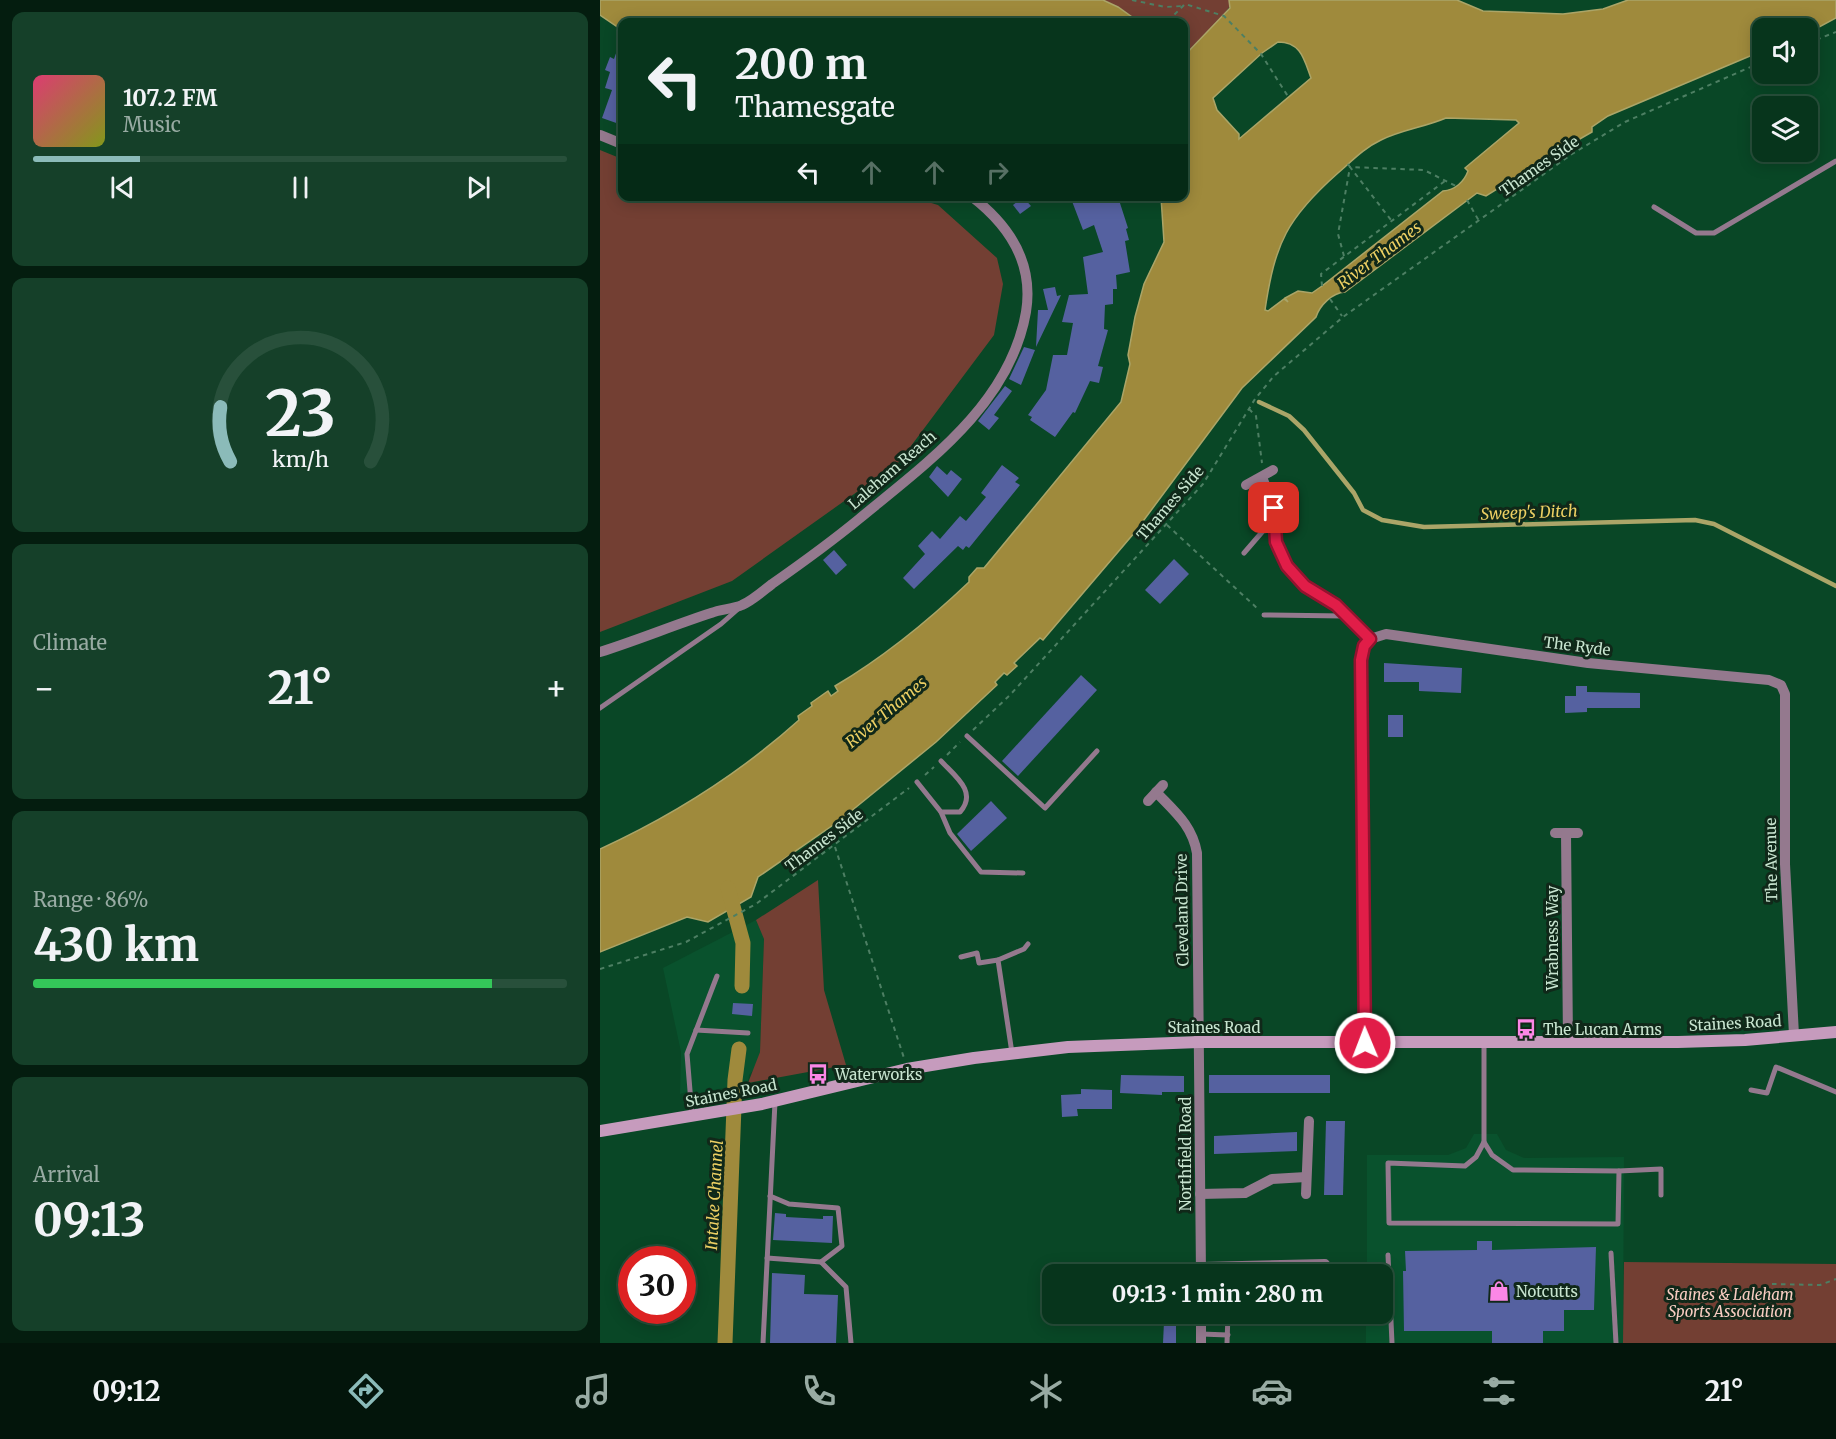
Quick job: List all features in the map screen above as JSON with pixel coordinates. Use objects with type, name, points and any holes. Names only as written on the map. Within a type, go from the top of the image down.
[{"type":"main road","name":"Staines Road","points":[[600,1131],[762,1104],[907,1069],[1012,1053],[1080,1046],[1199,1042],[1745,1040],[1836,1032]]},
{"type":"street","points":[[600,135],[618,142]]},
{"type":"street","name":"Laleham Reach","points":[[600,652],[710,613],[742,605],[846,529],[920,468],[981,407],[1011,362],[1019,344],[1027,303],[1025,265],[1014,240],[999,221],[977,201]]},
{"type":"street","points":[[1246,485],[1274,470]]},
{"type":"street","points":[[1262,477],[1274,508],[1276,542],[1287,566],[1305,586],[1336,605],[1370,639],[1364,646],[1361,660],[1365,1043]]},
{"type":"street","name":"The Ryde","points":[[1370,639],[1386,634],[1588,663],[1769,680],[1780,685]]},
{"type":"street","name":"The Avenue","points":[[1780,685],[1785,694],[1785,864],[1794,1035]]},
{"type":"street","name":"Cleveland Drive","points":[[1156,793],[1185,821],[1194,835],[1197,853],[1199,1042]]},
{"type":"street","name":"Wrabness Way","points":[[1568,1042],[1561,833],[1578,833]]},
{"type":"street","name":"Northfield Road","points":[[1199,1042],[1201,1264]]},
{"type":"street","points":[[1306,1194],[1309,1121]]},
{"type":"street","points":[[1200,1194],[1245,1193],[1272,1179],[1306,1177]]},
{"type":"lane","points":[[1654,207],[1696,233],[1714,233],[1836,161]]},
{"type":"lane","points":[[1244,553],[1263,531],[1275,530]]},
{"type":"lane","points":[[600,708],[721,624],[742,605]]},
{"type":"lane","points":[[1264,615],[1348,616]]},
{"type":"lane","points":[[967,736],[1045,808],[1097,751]]},
{"type":"lane","points":[[941,761],[963,785],[969,797],[967,804],[960,812],[941,812]]},
{"type":"lane","points":[[917,782],[941,812],[950,833],[981,872],[1023,873]]},
{"type":"lane","points":[[961,957],[977,953],[980,963],[998,960],[1024,949],[1028,944]]},
{"type":"lane","points":[[998,960],[1012,1053]]},
{"type":"lane","points":[[692,1116],[687,1054],[717,976]]},
{"type":"lane","points":[[696,1030],[748,1033]]},
{"type":"lane","points":[[1484,1042],[1484,1142],[1476,1156],[1465,1166],[1388,1163],[1389,1223],[1618,1224],[1619,1171]]},
{"type":"lane","points":[[1751,1090],[1767,1093],[1776,1066],[1836,1092]]},
{"type":"lane","points":[[763,1343],[775,1100]]},
{"type":"lane","points":[[1484,1142],[1492,1155],[1513,1170],[1661,1169],[1661,1195]]},
{"type":"lane","points":[[770,1196],[789,1204],[838,1208],[842,1246],[821,1262]]},
{"type":"lane","points":[[1611,1253],[1616,1343]]},
{"type":"lane","points":[[1388,1255],[1392,1343]]},
{"type":"lane","points":[[767,1258],[821,1262],[846,1287],[851,1343]]},
{"type":"lane","points":[[1227,1343],[1228,1324]]},
{"type":"lane","points":[[1201,1339],[1228,1335]]},
{"type":"path","points":[[1132,0],[1166,7],[1184,4],[1224,16],[1261,54],[1289,98]]},
{"type":"path","points":[[1170,18],[1184,4]]},
{"type":"path","points":[[1818,40],[1836,32]]},
{"type":"path","name":"Thames Side","points":[[600,969],[686,942],[756,904],[917,782],[941,761],[1010,695],[1203,484],[1249,409],[1274,376],[1342,317],[1572,154],[1625,122],[1752,66]]},
{"type":"path","points":[[1349,166],[1424,170],[1456,186]]},
{"type":"path","points":[[1349,166],[1391,220]]},
{"type":"path","points":[[1344,256],[1338,234],[1349,166]]},
{"type":"path","points":[[1322,286],[1321,274],[1445,181]]},
{"type":"path","points":[[1467,201],[1479,221]]},
{"type":"path","points":[[1330,299],[1342,317]]},
{"type":"path","points":[[1249,409],[1256,416],[1262,477]]},
{"type":"path","points":[[1166,524],[1264,615]]},
{"type":"path","points":[[835,845],[907,1069]]},
{"type":"path","points":[[1772,1284],[1820,1285],[1836,1278]]},
{"type":"shaded area","points":[[756,920],[764,938],[760,1052],[756,1067],[749,1075],[748,1083],[699,1093],[689,1091],[680,1094],[681,1052],[663,968]]},
{"type":"shaded area","points":[[1474,1134],[1497,1134],[1506,1150],[1524,1158],[1624,1157],[1623,1343],[1366,1343],[1366,1324],[1393,1324],[1393,1264],[1367,1264],[1367,1155],[1448,1155],[1466,1148]]},
{"type":"green space","points":[[1103,0],[1229,0],[1231,5],[1210,32],[1188,52],[1188,18],[1133,18]]},
{"type":"green space","points":[[600,150],[618,157],[618,201],[925,201],[938,205],[997,258],[1003,284],[994,335],[899,462],[732,581],[600,632]]},
{"type":"green space","points":[[818,880],[824,990],[846,1065],[748,1083],[760,1052],[764,939],[756,920]]},
{"type":"green space","name":"Staines & Laleham Sports Association","points":[[1624,1262],[1836,1264],[1836,1343],[1623,1343]]},
{"type":"water","points":[[600,0],[1103,0],[1133,18],[618,18],[618,27],[600,15]]},
{"type":"water","name":"River Thames","points":[[1229,0],[1457,0],[1483,11],[1563,14],[1603,9],[1628,0],[1836,0],[1836,18],[1818,28],[1818,18],[1752,18],[1752,55],[1608,116],[1592,127],[1592,132],[1545,159],[1543,156],[1544,160],[1486,196],[1477,193],[1345,292],[1331,297],[1316,317],[1242,388],[1135,532],[1043,640],[1040,638],[1014,663],[1017,666],[1007,675],[1004,673],[995,682],[997,685],[936,742],[839,821],[758,877],[751,897],[708,922],[687,917],[600,952],[600,849],[679,808],[729,775],[799,720],[798,716],[812,706],[811,703],[828,691],[831,696],[838,691],[835,686],[888,651],[938,611],[969,582],[969,577],[977,568],[984,568],[1121,402],[1130,364],[1128,355],[1135,317],[1144,284],[1164,242],[1161,201],[1188,201],[1188,52],[1230,8]],"holes":[[[1278,42],[1292,45],[1304,58],[1311,78],[1239,139],[1239,134],[1217,110],[1213,98],[1262,53]],[[1446,118],[1516,120],[1519,123],[1465,168],[1468,171],[1458,185],[1443,191],[1322,286],[1312,293],[1298,291],[1285,298],[1288,302],[1284,299],[1268,311],[1265,310],[1273,267],[1286,233],[1306,204],[1353,159],[1375,143]]]},
{"type":"building","points":[[618,48],[618,124],[602,118],[612,90],[605,88],[610,72],[605,70],[610,57],[614,59]]},
{"type":"building","points":[[1018,201],[1027,201],[1031,206],[1020,214],[1013,205]]},
{"type":"building","points":[[1072,201],[1113,201],[1114,203],[1119,201],[1128,228],[1126,229],[1129,240],[1125,241],[1130,272],[1116,275],[1117,289],[1113,289],[1113,304],[1105,305],[1104,329],[1108,330],[1098,366],[1103,367],[1099,383],[1090,381],[1075,413],[1073,412],[1055,437],[1030,420],[1032,417],[1028,415],[1046,390],[1053,355],[1067,355],[1073,323],[1062,322],[1069,295],[1088,294],[1083,257],[1103,252],[1094,225],[1083,230]]},
{"type":"building","points":[[1055,287],[1057,296],[1061,295],[1036,347],[1038,310],[1048,310],[1043,289]]},
{"type":"building","points":[[1024,347],[1035,350],[1021,385],[1009,379]]},
{"type":"building","points":[[1005,386],[1012,391],[994,415],[999,418],[989,430],[978,421]]},
{"type":"building","points":[[1002,465],[1019,478],[1015,482],[1020,485],[969,548],[966,546],[963,550],[958,546],[914,589],[903,578],[925,554],[918,546],[932,531],[940,539],[960,516],[966,521],[986,497],[981,493]]},
{"type":"building","points":[[937,466],[947,475],[951,470],[962,479],[948,497],[929,477]]},
{"type":"building","points":[[834,550],[847,565],[836,575],[823,560]]},
{"type":"building","points":[[1174,559],[1189,574],[1160,604],[1145,590]]},
{"type":"building","points":[[1384,663],[1462,668],[1461,693],[1419,691],[1419,682],[1384,682]]},
{"type":"building","points":[[1081,675],[1097,690],[1018,776],[1002,761]]},
{"type":"building","points":[[1576,686],[1587,686],[1587,692],[1640,693],[1640,708],[1587,708],[1587,712],[1565,713],[1565,696],[1576,696]]},
{"type":"building","points":[[1388,715],[1403,715],[1403,737],[1388,737]]},
{"type":"building","points":[[991,801],[1007,818],[971,851],[957,834]]},
{"type":"building","points":[[733,1003],[753,1004],[752,1016],[732,1014]]},
{"type":"building","points":[[1121,1075],[1184,1076],[1184,1092],[1162,1092],[1162,1095],[1120,1093]]},
{"type":"building","points":[[1209,1075],[1330,1075],[1330,1093],[1209,1093]]},
{"type":"building","points":[[1081,1089],[1112,1090],[1112,1109],[1077,1109],[1078,1116],[1062,1117],[1061,1095],[1081,1094]]},
{"type":"building","points":[[1326,1121],[1345,1121],[1343,1195],[1324,1195]]},
{"type":"building","points":[[1297,1132],[1297,1151],[1214,1154],[1214,1136]]},
{"type":"building","points":[[775,1213],[786,1214],[786,1217],[823,1219],[823,1216],[833,1216],[832,1243],[773,1240]]},
{"type":"building","name":"Notcutts","points":[[1477,1241],[1492,1241],[1492,1250],[1596,1247],[1594,1310],[1564,1310],[1564,1331],[1543,1331],[1543,1343],[1492,1343],[1492,1331],[1404,1331],[1405,1251],[1477,1250]]},
{"type":"building","points":[[772,1273],[805,1275],[804,1294],[838,1295],[836,1343],[770,1343]]},
{"type":"building","points":[[1164,1324],[1176,1324],[1176,1343],[1163,1343]]},
{"type":"waterway","name":"Sweep's Ditch","points":[[1259,402],[1289,416],[1304,430],[1354,493],[1363,510],[1382,520],[1424,527],[1695,520],[1714,524],[1836,586]]},
{"type":"waterway","name":"Intake Channel","points":[[728,888],[743,943],[742,986]]},
{"type":"waterway","name":"Intake Channel","points":[[725,1343],[735,1080],[739,1049]]},
{"type":"place","name":"The Lucan Arms","points":[[1526,1029]]},
{"type":"place","name":"Waterworks","points":[[818,1074]]},
{"type":"place","name":"Notcutts","points":[[1499,1291]]},
{"type":"route","points":[[1274,508],[1276,542],[1287,566],[1305,586],[1336,605],[1370,639],[1364,646],[1361,660],[1365,1043]]}]
